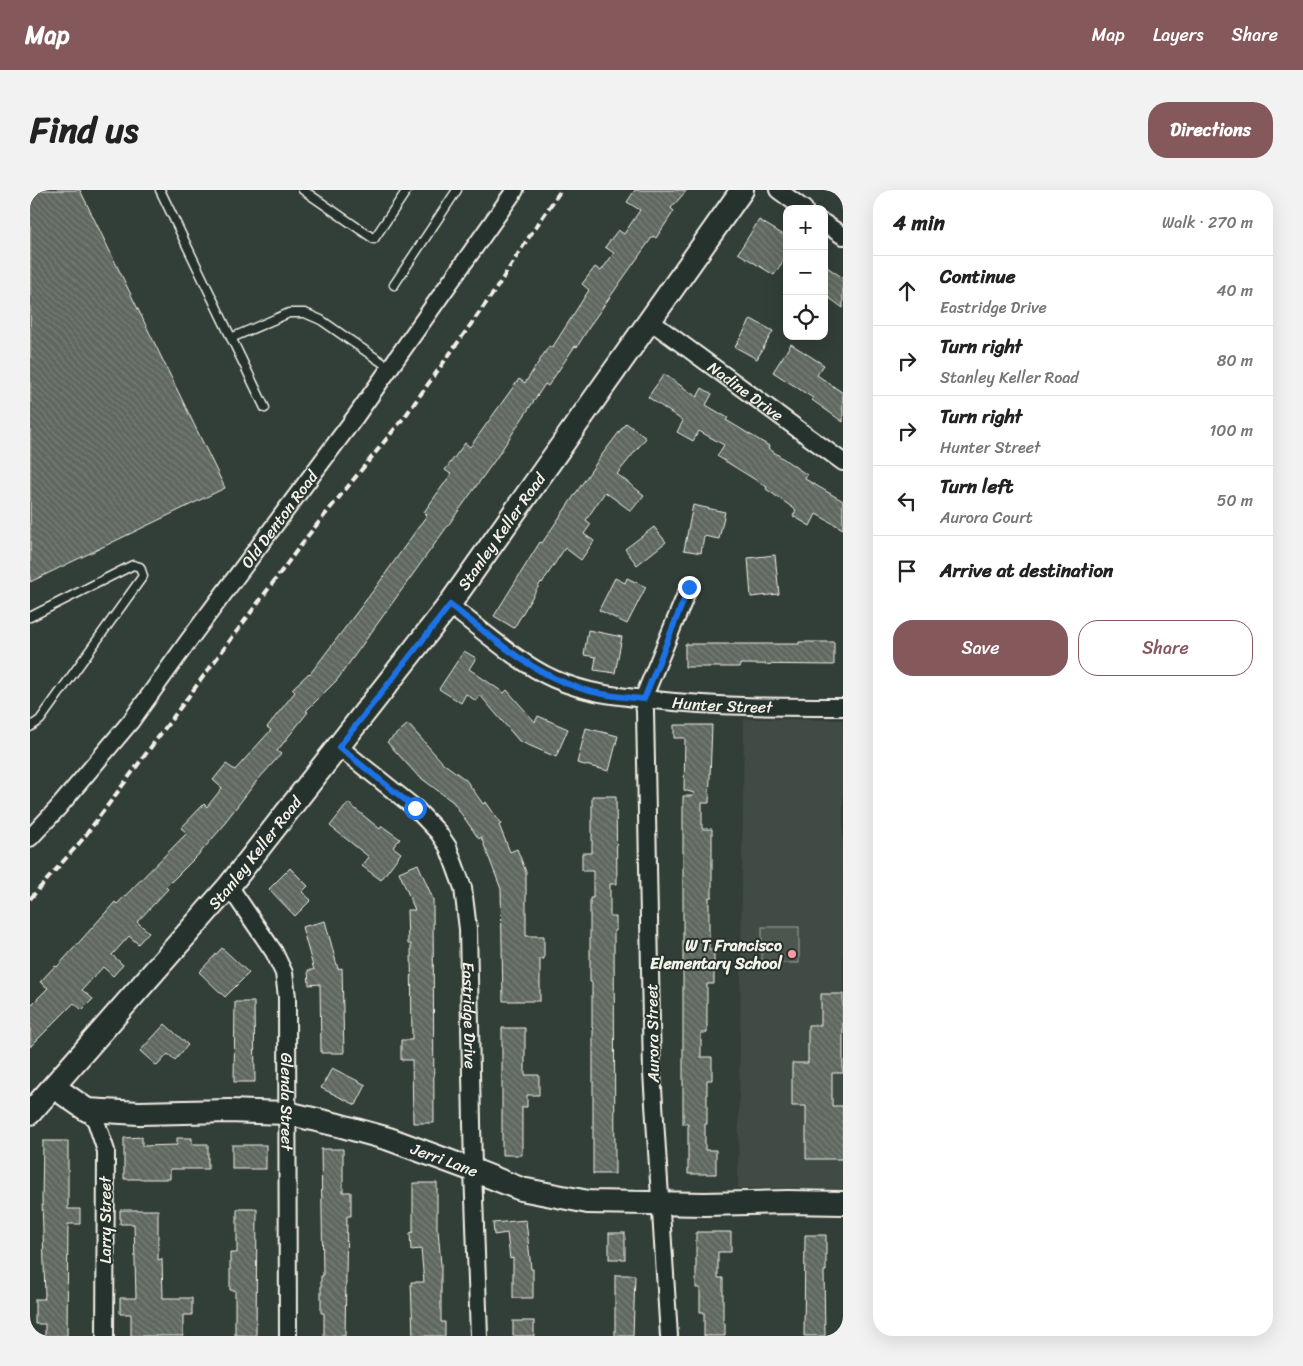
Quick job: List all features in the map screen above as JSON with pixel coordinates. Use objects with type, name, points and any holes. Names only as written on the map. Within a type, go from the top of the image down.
[{"type":"street","name":"Old Denton Road","points":[[32,833],[131,721],[390,368],[515,190]]},
{"type":"street","name":"Stanley Keller Road","points":[[30,1113],[229,886],[450,605],[742,190]]},
{"type":"street","points":[[778,190],[799,205]]},
{"type":"street","points":[[828,226],[843,236]]},
{"type":"street","name":"Nadine Drive","points":[[649,320],[843,462]]},
{"type":"street","points":[[644,699],[689,587]]},
{"type":"street","name":"Hunter Street","points":[[450,605],[525,662],[553,678],[578,688],[607,696],[697,704],[843,707]]},
{"type":"street","name":"Aurora Street","points":[[644,699],[652,1073],[670,1336]]},
{"type":"street","name":"Eastridge Drive","points":[[339,747],[415,808],[438,832],[448,847],[463,888],[468,929],[473,1170],[479,1292],[479,1336]]},
{"type":"street","name":"Glenda Street","points":[[229,886],[274,952],[284,974],[287,997],[288,1336]]},
{"type":"street","points":[[54,1087],[87,1110]]},
{"type":"street","name":"Jerri Lane","points":[[87,1110],[139,1113],[229,1110],[287,1113],[389,1139],[521,1189],[588,1202],[660,1204],[843,1203]]},
{"type":"street","name":"Larry Street","points":[[87,1110],[96,1121],[106,1152],[105,1336]]},
{"type":"lane","points":[[160,190],[265,408]]},
{"type":"lane","points":[[303,190],[374,239],[407,190]]},
{"type":"lane","points":[[394,285],[458,190]]},
{"type":"lane","points":[[231,338],[289,313],[305,313],[321,320],[390,368]]},
{"type":"lane","points":[[30,616],[133,565],[140,567],[143,576],[40,720],[30,727]]},
{"type":"shaded area","name":"W T Francisco Elementary School","points":[[744,719],[843,720],[843,1189],[738,1188]]},
{"type":"shaded area","points":[[762,927],[799,927],[799,963],[762,963]]},
{"type":"building","points":[[30,190],[80,190],[225,488],[30,582]]},
{"type":"building","points":[[635,190],[687,190],[671,208],[674,211],[656,238],[653,236],[577,347],[575,346],[548,386],[545,384],[495,460],[337,680],[306,711],[308,712],[277,751],[281,754],[256,782],[226,823],[199,854],[166,887],[168,889],[137,922],[149,932],[138,944],[129,936],[112,955],[123,965],[113,976],[103,967],[82,990],[93,999],[82,1010],[74,1003],[30,1047],[30,1006],[48,988],[40,982],[55,966],[57,967],[115,902],[117,904],[187,833],[181,828],[204,804],[207,807],[222,788],[213,780],[226,764],[235,770],[271,730],[267,727],[295,692],[292,689],[310,674],[376,587],[427,515],[424,512],[451,474],[445,470],[465,443],[470,447],[519,379],[525,383],[549,346],[552,348],[589,290],[582,284],[595,267],[601,271],[614,253],[605,247],[618,230],[624,234],[640,210],[627,202]]},
{"type":"building","points":[[759,220],[783,235],[783,261],[774,275],[738,253]]},
{"type":"building","points":[[828,268],[843,278],[843,308],[828,297]]},
{"type":"building","points":[[751,319],[773,331],[757,359],[735,347]]},
{"type":"building","points":[[791,344],[824,365],[817,375],[843,393],[843,422],[812,400],[813,398],[773,372]]},
{"type":"building","points":[[664,374],[697,397],[702,388],[712,394],[706,405],[728,418],[726,420],[769,446],[768,448],[807,475],[805,479],[843,501],[843,529],[816,514],[810,526],[793,516],[796,510],[766,489],[767,487],[717,456],[724,445],[699,431],[693,441],[677,432],[683,421],[648,397]]},
{"type":"building","points":[[626,423],[646,438],[617,474],[644,495],[631,511],[605,492],[586,520],[591,524],[584,534],[594,541],[581,560],[565,548],[541,582],[514,628],[494,616],[540,542],[542,543],[601,456]]},
{"type":"building","points":[[693,505],[725,512],[719,539],[704,536],[701,553],[684,550]]},
{"type":"building","points":[[654,527],[666,542],[637,565],[625,549]]},
{"type":"building","points":[[775,555],[779,594],[751,597],[748,558]]},
{"type":"building","points":[[615,578],[625,583],[627,578],[646,587],[627,624],[599,610]]},
{"type":"building","points":[[588,630],[622,637],[615,673],[594,670],[596,657],[584,655]]},
{"type":"building","points":[[799,642],[834,642],[834,665],[740,664],[740,667],[685,667],[685,644],[799,644]]},
{"type":"building","points":[[464,651],[476,658],[469,669],[504,693],[507,690],[535,722],[538,716],[568,729],[556,757],[519,741],[480,695],[476,701],[466,694],[461,703],[439,689]]},
{"type":"building","points":[[408,724],[443,763],[466,780],[483,804],[486,802],[501,824],[499,825],[510,852],[517,849],[526,872],[526,936],[544,936],[544,959],[540,959],[540,1001],[503,1001],[501,889],[481,837],[479,839],[453,802],[417,775],[387,742]]},
{"type":"building","points":[[674,725],[712,725],[709,803],[702,803],[702,829],[712,829],[712,897],[709,897],[709,950],[714,950],[714,984],[707,984],[707,1033],[701,1033],[701,1057],[712,1057],[712,1080],[707,1080],[705,1150],[716,1150],[716,1174],[688,1174],[688,1124],[683,1124],[683,796],[693,796],[694,793],[684,790],[685,738],[674,738]]},
{"type":"building","points":[[586,728],[618,736],[609,771],[577,763]]},
{"type":"building","points":[[592,796],[616,796],[617,884],[610,884],[610,917],[616,917],[616,931],[614,931],[615,1174],[593,1174],[593,1028],[592,982],[590,982],[590,898],[593,898],[593,871],[582,871],[582,853],[592,853]]},
{"type":"building","points":[[348,803],[380,829],[382,826],[400,839],[393,847],[401,853],[381,880],[362,866],[369,857],[330,826]]},
{"type":"building","points":[[418,864],[433,899],[434,1123],[413,1123],[412,1060],[401,1060],[401,1040],[412,1040],[411,944],[408,944],[407,910],[415,910],[399,872]]},
{"type":"building","points":[[290,868],[308,886],[302,892],[311,900],[295,916],[269,889]]},
{"type":"building","points":[[325,921],[338,969],[342,968],[344,1053],[321,1053],[320,984],[309,985],[308,970],[314,970],[302,927]]},
{"type":"building","points":[[222,948],[249,973],[225,997],[199,972]]},
{"type":"building","points":[[821,994],[843,994],[843,1073],[832,1073],[832,1106],[843,1106],[843,1159],[806,1159],[806,1106],[792,1106],[792,1063],[808,1063],[808,1025],[821,1025]]},
{"type":"building","points":[[235,1002],[254,1002],[255,1082],[234,1082]]},
{"type":"building","points":[[165,1024],[188,1045],[175,1060],[168,1054],[157,1066],[140,1051]]},
{"type":"building","points":[[502,1028],[525,1028],[525,1075],[539,1075],[539,1095],[527,1095],[527,1107],[522,1107],[522,1155],[502,1155]]},
{"type":"building","points":[[332,1068],[366,1085],[356,1105],[321,1088]]},
{"type":"building","points":[[142,1137],[142,1146],[177,1145],[177,1138],[192,1138],[192,1144],[208,1144],[208,1169],[170,1169],[170,1179],[124,1179],[124,1138]]},
{"type":"building","points":[[43,1141],[68,1141],[68,1209],[80,1209],[80,1224],[68,1224],[67,1336],[45,1336],[45,1324],[35,1324],[35,1299],[44,1299],[45,1296],[42,1199]]},
{"type":"building","points":[[232,1145],[266,1145],[266,1169],[232,1169]]},
{"type":"building","points":[[321,1149],[343,1149],[343,1192],[351,1192],[351,1216],[347,1216],[345,1336],[324,1336],[324,1313],[321,1313],[321,1276],[323,1276]]},
{"type":"building","points":[[413,1183],[437,1183],[437,1230],[441,1264],[441,1322],[445,1322],[445,1336],[413,1336],[411,1282],[424,1282],[421,1249],[411,1250],[410,1233],[413,1232]]},
{"type":"building","points":[[237,1209],[257,1209],[256,1336],[235,1335],[235,1290],[230,1290],[230,1253],[237,1253]]},
{"type":"building","points":[[120,1210],[158,1210],[158,1260],[162,1259],[163,1298],[192,1298],[192,1315],[183,1315],[183,1336],[131,1336],[131,1314],[120,1314],[120,1298],[136,1298],[134,1224],[120,1224]]},
{"type":"building","points":[[526,1220],[531,1269],[533,1269],[533,1298],[513,1298],[513,1258],[510,1259],[507,1233],[494,1235],[493,1223]]},
{"type":"building","points":[[696,1232],[731,1232],[731,1252],[718,1252],[718,1278],[723,1278],[723,1323],[725,1323],[725,1336],[704,1336],[704,1312],[700,1312],[700,1288],[696,1288]]},
{"type":"building","points":[[609,1233],[625,1233],[625,1259],[609,1259]]},
{"type":"building","points":[[805,1235],[826,1235],[826,1271],[824,1271],[825,1336],[804,1336]]},
{"type":"building","points":[[615,1275],[635,1275],[633,1336],[615,1336]]},
{"type":"building","points":[[513,1321],[534,1321],[534,1336],[513,1336]]},
{"type":"railway","points":[[30,899],[82,840],[306,538],[406,415],[494,292],[561,190]]},
{"type":"place","name":"W T Francisco Elementary School","points":[[792,954]]},
{"type":"route","points":[[415,808],[339,747],[450,605],[525,662],[553,678],[578,688],[607,696],[644,699],[689,587]]}]
